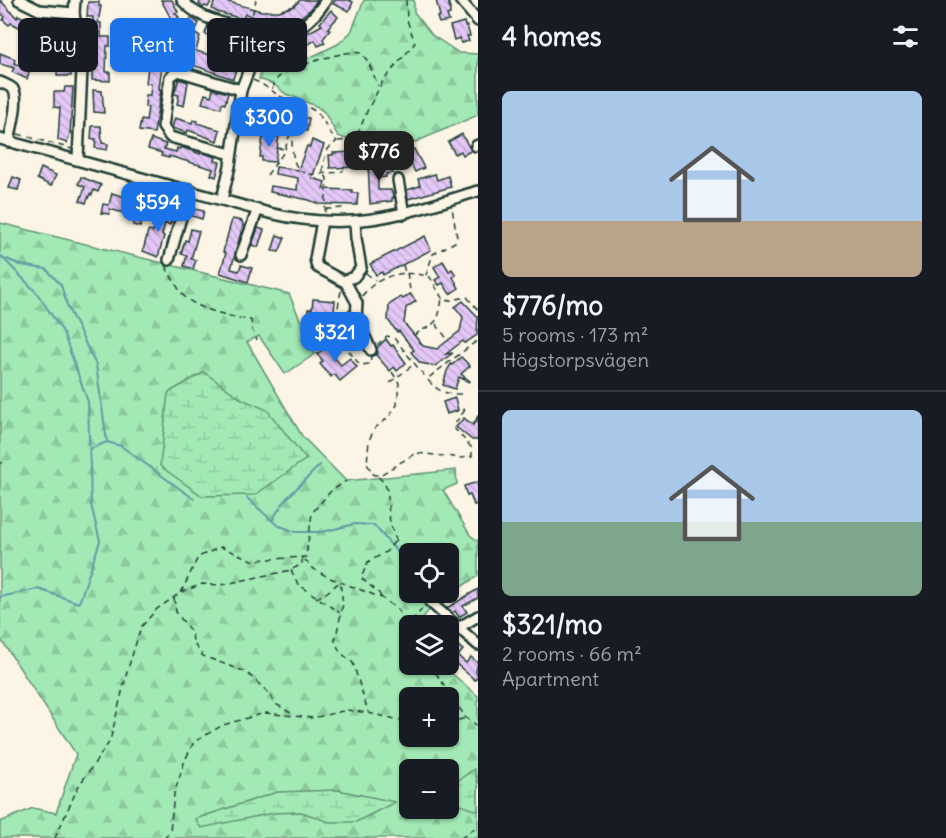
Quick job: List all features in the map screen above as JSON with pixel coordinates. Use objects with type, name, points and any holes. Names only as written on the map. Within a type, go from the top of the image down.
[{"type":"street","points":[[19,0],[39,10],[74,13]]},
{"type":"street","points":[[75,0],[74,13],[82,69],[78,155]]},
{"type":"street","points":[[182,0],[197,14],[210,18]]},
{"type":"street","points":[[307,22],[319,12],[326,0]]},
{"type":"street","points":[[460,0],[477,18]]},
{"type":"street","points":[[231,154],[170,137],[163,127],[170,77],[178,71],[241,90]]},
{"type":"street","points":[[222,199],[241,90],[249,72]]},
{"type":"street","points":[[0,82],[14,92],[14,113],[6,138],[78,155],[288,217],[323,221],[356,221],[404,214],[478,191]]},
{"type":"street","points":[[398,180],[404,214]]},
{"type":"street","points":[[169,260],[189,189]]},
{"type":"street","points":[[241,255],[258,209]]},
{"type":"street","points":[[323,221],[315,259],[317,267],[344,281],[357,303],[356,318],[371,350]]},
{"type":"street","points":[[344,281],[354,277],[361,268],[356,221]]},
{"type":"street","points":[[431,603],[444,615]]},
{"type":"street","points":[[459,627],[478,616]]},
{"type":"street","points":[[459,629],[478,645]]},
{"type":"path","points":[[251,18],[256,0]]},
{"type":"path","points":[[323,221],[327,178],[323,164],[328,149],[337,141],[349,140],[359,131],[379,87],[415,43],[407,20],[406,0]]},
{"type":"path","points":[[271,90],[274,82],[282,74],[291,70],[322,57],[357,52],[362,54],[367,61],[379,87]]},
{"type":"path","points":[[247,78],[279,96],[317,112],[337,141]]},
{"type":"path","points":[[266,116],[269,126],[290,133]]},
{"type":"path","points":[[267,175],[285,149],[291,129]]},
{"type":"path","points":[[290,133],[296,166],[308,175],[338,173],[344,170]]},
{"type":"path","points":[[6,138],[78,155]]},
{"type":"path","points":[[277,148],[285,149]]},
{"type":"path","points":[[426,276],[433,254],[455,242],[457,237],[451,204]]},
{"type":"path","points":[[325,209],[343,208]]},
{"type":"path","points":[[169,260],[167,269],[184,296],[195,304],[251,320],[252,330],[257,340]]},
{"type":"path","points":[[403,265],[411,295]]},
{"type":"path","points":[[361,268],[377,282]]},
{"type":"path","points":[[338,319],[377,282],[406,272],[430,277],[446,301],[467,297],[478,310]]},
{"type":"path","points":[[344,281],[338,309],[338,336],[360,365],[370,364],[371,350],[387,336],[394,338],[438,390],[446,394],[461,394]]},
{"type":"path","points":[[414,335],[435,323],[442,298]]},
{"type":"path","points":[[435,323],[448,340]]},
{"type":"path","points":[[427,379],[478,340]]},
{"type":"path","points":[[390,382],[414,364]]},
{"type":"path","points":[[392,372],[399,383],[397,405],[393,412],[375,428],[369,440],[367,464],[370,471],[383,481],[388,492],[389,519],[399,545]]},
{"type":"path","points":[[376,476],[416,453],[462,458],[472,456],[472,448],[454,428],[465,410],[452,412]]},
{"type":"path","points":[[180,593],[198,557],[221,547],[252,560],[306,557],[312,513],[330,492],[346,481]]},
{"type":"path","points":[[382,598],[361,578],[368,562],[386,552],[396,540]]},
{"type":"path","points":[[55,838],[78,787],[110,741],[141,627],[158,609],[180,593],[202,584],[221,585],[291,570],[302,564],[302,557]]},
{"type":"path","points":[[302,557],[315,570],[382,598],[397,609],[401,615]]},
{"type":"path","points":[[291,570],[298,584],[340,613]]},
{"type":"path","points":[[316,598],[325,596],[340,582]]},
{"type":"path","points":[[340,582],[343,604],[335,641],[340,651],[354,663],[368,713]]},
{"type":"path","points":[[174,598],[176,612],[191,632],[194,644],[203,656],[246,672],[270,694],[274,702],[294,715]]},
{"type":"path","points":[[417,615],[429,603]]},
{"type":"path","points":[[437,675],[466,718],[478,726]]},
{"type":"path","points":[[165,838],[170,831],[178,778],[194,742],[223,725],[265,713],[313,718],[347,710],[399,720]]},
{"type":"path","points":[[459,720],[466,718]]},
{"type":"path","points":[[461,838],[478,826]]},
{"type":"green space","points":[[364,0],[414,0],[414,12],[432,35],[459,53],[478,54],[478,115],[397,150],[372,149],[338,136],[324,112],[316,106],[286,94],[273,84],[259,79],[261,72],[307,72],[307,59],[338,44],[351,32]]},
{"type":"green space","points":[[0,223],[289,294],[315,354],[285,374],[259,336],[247,342],[302,436],[346,481],[456,470],[457,484],[443,490],[470,535],[478,541],[478,576],[459,588],[459,543],[399,543],[399,603],[436,603],[425,615],[399,615],[399,675],[454,675],[478,696],[478,838],[0,838],[0,822],[33,808],[56,813],[76,754],[0,638]]},
{"type":"green space","points":[[204,372],[240,398],[267,410],[306,459],[255,495],[202,496],[160,466],[168,393]]},
{"type":"green space","points":[[474,769],[478,784],[478,811],[459,804],[459,780]]},
{"type":"green space","points":[[338,790],[395,802],[356,822],[329,822],[302,812],[273,813],[201,828],[195,819],[277,792]]},
{"type":"building","points":[[0,0],[17,18],[18,15],[24,18],[18,18],[18,26],[11,23],[9,25],[3,20],[5,17],[0,12]]},
{"type":"building","points":[[161,0],[172,0],[178,12],[175,13],[179,17],[171,18]]},
{"type":"building","points":[[201,0],[212,0],[208,7],[203,8],[199,4]]},
{"type":"building","points":[[215,0],[261,11],[279,11],[294,6],[300,0],[317,0],[311,9],[299,18],[255,18],[245,14],[243,18],[239,18],[212,9]]},
{"type":"building","points":[[335,0],[353,2],[349,11],[333,4]]},
{"type":"building","points":[[436,0],[448,0],[449,21],[439,23],[437,17],[440,16]]},
{"type":"building","points":[[88,2],[99,2],[101,6],[98,23],[98,18],[87,17]]},
{"type":"building","points":[[331,10],[338,17],[328,28],[330,30],[323,39],[325,43],[318,46],[315,40],[307,45],[307,33],[322,25],[320,23]]},
{"type":"building","points":[[195,20],[199,23],[195,32]]},
{"type":"building","points":[[464,22],[470,36],[467,36],[469,41],[461,43],[459,38],[454,40],[450,26]]},
{"type":"building","points":[[98,23],[101,23],[101,37],[110,37],[110,46],[107,46],[106,72],[110,72],[110,81],[92,80],[92,72],[98,72]]},
{"type":"building","points":[[195,34],[200,36],[196,51],[207,54],[207,70],[195,66]]},
{"type":"building","points":[[0,53],[15,59],[14,63],[18,65],[18,72],[29,72],[27,79],[12,72],[14,68],[0,64]]},
{"type":"building","points":[[57,72],[71,72],[71,76],[57,76]]},
{"type":"building","points":[[147,72],[161,72],[159,89],[161,89],[154,133],[139,131],[141,120],[146,121],[148,107],[145,107],[146,95],[150,95],[151,84],[146,83]]},
{"type":"building","points":[[213,72],[235,72],[233,79]]},
{"type":"building","points":[[179,79],[188,82],[184,106],[177,104],[179,95],[174,94]]},
{"type":"building","points":[[65,87],[73,87],[70,134],[67,143],[58,140],[60,108],[54,107],[54,92],[64,92]]},
{"type":"building","points":[[213,89],[228,93],[225,104],[222,103],[221,108],[202,103],[205,94],[211,96]]},
{"type":"building","points":[[93,90],[102,91],[104,113],[94,112]]},
{"type":"building","points":[[260,107],[273,109],[272,117],[258,115]]},
{"type":"building","points":[[283,112],[309,118],[307,131],[277,127],[279,114],[283,115]]},
{"type":"building","points":[[175,118],[192,123],[193,120],[198,121],[197,123],[220,130],[217,141],[188,130],[187,133],[172,128]]},
{"type":"building","points":[[92,126],[101,126],[102,143],[108,144],[107,150],[95,148],[96,139],[91,139]]},
{"type":"building","points":[[266,134],[279,136],[275,162],[262,161],[260,157],[263,137]]},
{"type":"building","points":[[462,134],[471,151],[463,155],[461,151],[455,154],[448,142]]},
{"type":"building","points":[[151,139],[166,144],[164,149],[176,152],[177,148],[181,147],[216,157],[215,161],[220,162],[216,177],[211,175],[213,169],[169,156],[169,158],[161,156],[162,153],[148,149]]},
{"type":"building","points":[[312,140],[324,145],[312,178],[325,182],[323,189],[352,190],[352,193],[358,193],[357,205],[319,204],[270,192],[271,186],[297,190],[298,178],[275,174],[276,167],[298,170],[307,146],[310,147]]},
{"type":"building","points":[[414,149],[424,168],[415,172],[408,158],[410,157],[408,152]]},
{"type":"building","points":[[353,152],[353,154],[359,154],[359,167],[330,168],[329,155]]},
{"type":"building","points":[[368,162],[379,162],[379,165],[392,163],[393,173],[378,178],[378,190],[391,190],[394,198],[392,201],[370,204]]},
{"type":"building","points":[[41,168],[56,175],[51,186],[37,179]]},
{"type":"building","points":[[435,174],[437,180],[448,176],[451,187],[408,199],[407,190],[420,186],[418,179]]},
{"type":"building","points":[[13,177],[21,180],[18,190],[9,188]]},
{"type":"building","points":[[81,177],[101,185],[98,192],[94,190],[92,195],[90,194],[86,203],[80,201],[85,187],[78,184]]},
{"type":"building","points":[[112,193],[128,198],[123,213],[110,209],[109,214],[101,213],[103,204],[109,205]]},
{"type":"building","points":[[140,201],[148,204],[140,227],[133,225]]},
{"type":"building","points":[[164,208],[174,211],[170,225],[165,223],[158,257],[143,251],[148,231],[153,232],[156,221],[152,220],[153,214],[162,217]]},
{"type":"building","points":[[194,209],[204,211],[202,219],[192,216]]},
{"type":"building","points":[[232,219],[242,221],[243,225],[231,269],[239,271],[241,265],[252,268],[248,282],[220,273]]},
{"type":"building","points":[[258,228],[264,230],[258,247],[252,245]]},
{"type":"building","points":[[191,229],[199,231],[191,259],[196,260],[193,269],[184,266],[187,255],[181,254]]},
{"type":"building","points":[[277,235],[285,238],[279,252],[272,251]]},
{"type":"building","points":[[425,236],[431,250],[383,275],[382,272],[376,275],[370,264]]},
{"type":"building","points":[[443,261],[449,271],[452,269],[456,275],[453,277],[459,288],[450,294],[443,283],[439,285],[435,280],[440,277],[434,267]]},
{"type":"building","points":[[410,294],[416,301],[406,308],[404,323],[423,346],[437,349],[460,331],[463,317],[455,307],[463,301],[478,317],[477,335],[465,343],[463,341],[446,354],[453,353],[435,366],[420,363],[411,352],[414,350],[388,320],[389,305]]},
{"type":"building","points":[[313,299],[335,301],[334,312],[324,311],[323,324],[330,325],[329,336],[311,334],[312,326],[307,325],[308,309],[312,309]]},
{"type":"building","points":[[386,339],[406,363],[397,371],[394,367],[390,371],[376,355],[378,354],[377,348]]},
{"type":"building","points":[[332,342],[339,350],[333,356],[341,365],[350,358],[357,367],[340,381],[334,374],[331,377],[320,364],[323,361],[317,354]]},
{"type":"building","points":[[461,357],[470,366],[461,374],[470,381],[459,377],[455,389],[443,385],[451,364]]},
{"type":"building","points":[[455,398],[458,410],[447,414],[443,402]]},
{"type":"building","points":[[478,416],[478,440],[472,440],[456,427],[464,418],[473,425]]},
{"type":"building","points":[[478,482],[478,504],[474,505],[470,495],[467,496],[464,486]]},
{"type":"building","points":[[478,589],[478,598],[463,606],[467,612],[459,617],[455,611],[452,613],[447,608],[459,603],[459,601]]},
{"type":"building","points":[[459,657],[466,663],[471,657],[478,663],[476,671],[478,677],[475,680],[459,666]]},
{"type":"waterway","points":[[0,255],[37,293],[63,332],[88,402],[91,505],[100,541],[79,603],[38,589],[0,597]]},
{"type":"waterway","points":[[7,259],[20,265],[46,269],[61,285],[68,308],[96,365],[107,442]]},
{"type":"waterway","points":[[90,449],[107,442],[121,446],[194,499]]},
{"type":"waterway","points":[[272,520],[286,499],[320,465]]},
{"type":"waterway","points":[[247,498],[277,525],[296,532],[322,532],[355,524],[374,525],[399,554]]}]
